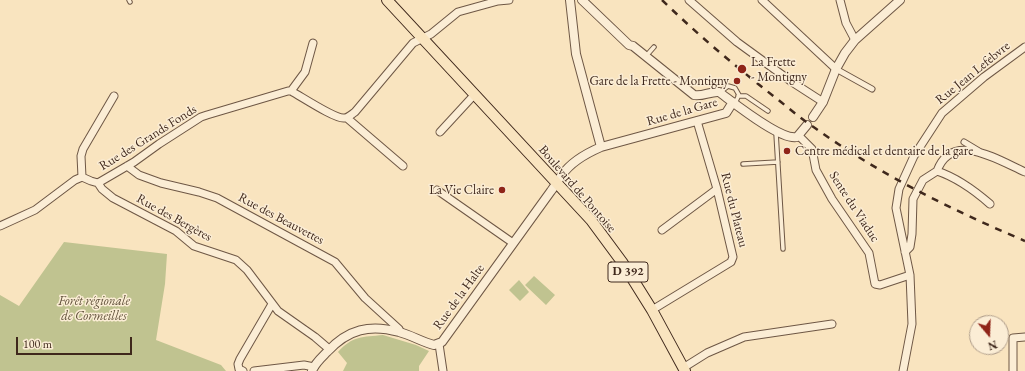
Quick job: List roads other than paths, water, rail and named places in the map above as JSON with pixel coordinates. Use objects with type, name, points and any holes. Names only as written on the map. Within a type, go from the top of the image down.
[{"type":"main road","name":"Boulevard de Pontoise","points":[[387,0],[591,220],[604,237],[652,310],[684,370]]},
{"type":"street","points":[[347,118],[355,112],[413,43],[431,34],[458,12],[498,1],[509,0]]},
{"type":"street","points":[[689,0],[737,42],[792,82],[823,102]]},
{"type":"street","points":[[762,0],[836,69],[872,89]]},
{"type":"street","points":[[840,0],[846,23],[855,40]]},
{"type":"street","points":[[813,117],[823,102],[836,69],[855,40],[900,0]]},
{"type":"street","points":[[601,147],[576,54],[570,3],[583,1],[629,45],[634,46],[687,90],[699,96],[719,92],[736,100]]},
{"type":"street","points":[[312,43],[305,72],[291,91],[334,115],[347,118],[403,166]]},
{"type":"street","name":"Rue Jean Lefebvre","points":[[903,371],[912,324],[910,276],[896,208],[899,190],[914,156],[942,113],[984,77],[1025,47]]},
{"type":"street","name":"Rue des Grands Fonds","points":[[82,177],[91,182],[98,183],[202,117],[280,92],[291,91]]},
{"type":"street","points":[[440,132],[475,94]]},
{"type":"street","points":[[0,226],[35,210],[75,180],[82,177],[81,156],[83,149],[114,96]]},
{"type":"street","name":"Rue de la Gare","points":[[557,184],[562,175],[590,152],[601,147],[726,113],[736,100],[776,132],[791,137],[799,136]]},
{"type":"street","name":"Rue du Plateau","points":[[652,310],[730,262],[733,256],[717,189],[697,121]]},
{"type":"street","points":[[799,136],[807,125]]},
{"type":"street","name":"Sente du Viaduc","points":[[799,136],[812,149],[816,170],[832,199],[869,254],[875,284],[880,285],[910,276]]},
{"type":"street","points":[[964,142],[980,152],[1025,172]]},
{"type":"street","points":[[937,172],[940,164],[949,154],[961,150],[980,152]]},
{"type":"street","name":"Rue des Beauvettes","points":[[127,166],[139,174],[160,184],[199,192],[217,198],[335,262],[365,298],[399,329],[400,332]]},
{"type":"street","points":[[905,252],[910,247],[912,234],[913,199],[922,180],[937,172],[950,175],[975,190],[990,204]]},
{"type":"street","name":"Rue des Bergères","points":[[98,183],[102,189],[113,198],[176,231],[194,246],[236,260],[247,270],[278,311],[315,337],[329,349]]},
{"type":"street","name":"Rue de la Halte","points":[[313,369],[329,349],[346,336],[358,330],[378,329],[400,332],[430,344],[439,344],[445,339],[557,184]]},
{"type":"street","points":[[662,230],[717,189]]},
{"type":"street","points":[[437,190],[514,243]]},
{"type":"street","points":[[241,370],[238,364],[272,304]]},
{"type":"street","points":[[684,370],[707,353],[744,337],[832,324]]},
{"type":"street","points":[[1013,371],[1013,338],[1025,337]]},
{"type":"street","points":[[439,344],[443,371]]},
{"type":"street","points":[[254,371],[304,365],[313,369]]},
{"type":"lane","points":[[646,56],[654,47]]},
{"type":"lane","points":[[719,92],[731,86],[738,92],[736,100]]},
{"type":"lane","points":[[736,100],[746,96],[768,111]]},
{"type":"lane","points":[[776,132],[783,249]]},
{"type":"lane","points":[[744,164],[778,162]]},
{"type":"railway","points":[[662,0],[750,78],[802,119],[839,145],[890,176],[943,204],[1025,241]]},
{"type":"place","name":"La Frette - Montigny","points":[[742,69]]},
{"type":"place","name":"Gare de la Frette - Montigny","points":[[737,81]]},
{"type":"place","name":"Centre médical et dentaire de la gare","points":[[787,151]]},
{"type":"place","name":"La Vie Claire","points":[[502,190]]},
{"type":"park label","name":"Forêt régionale de Cormeilles","points":[[94,308]]}]
